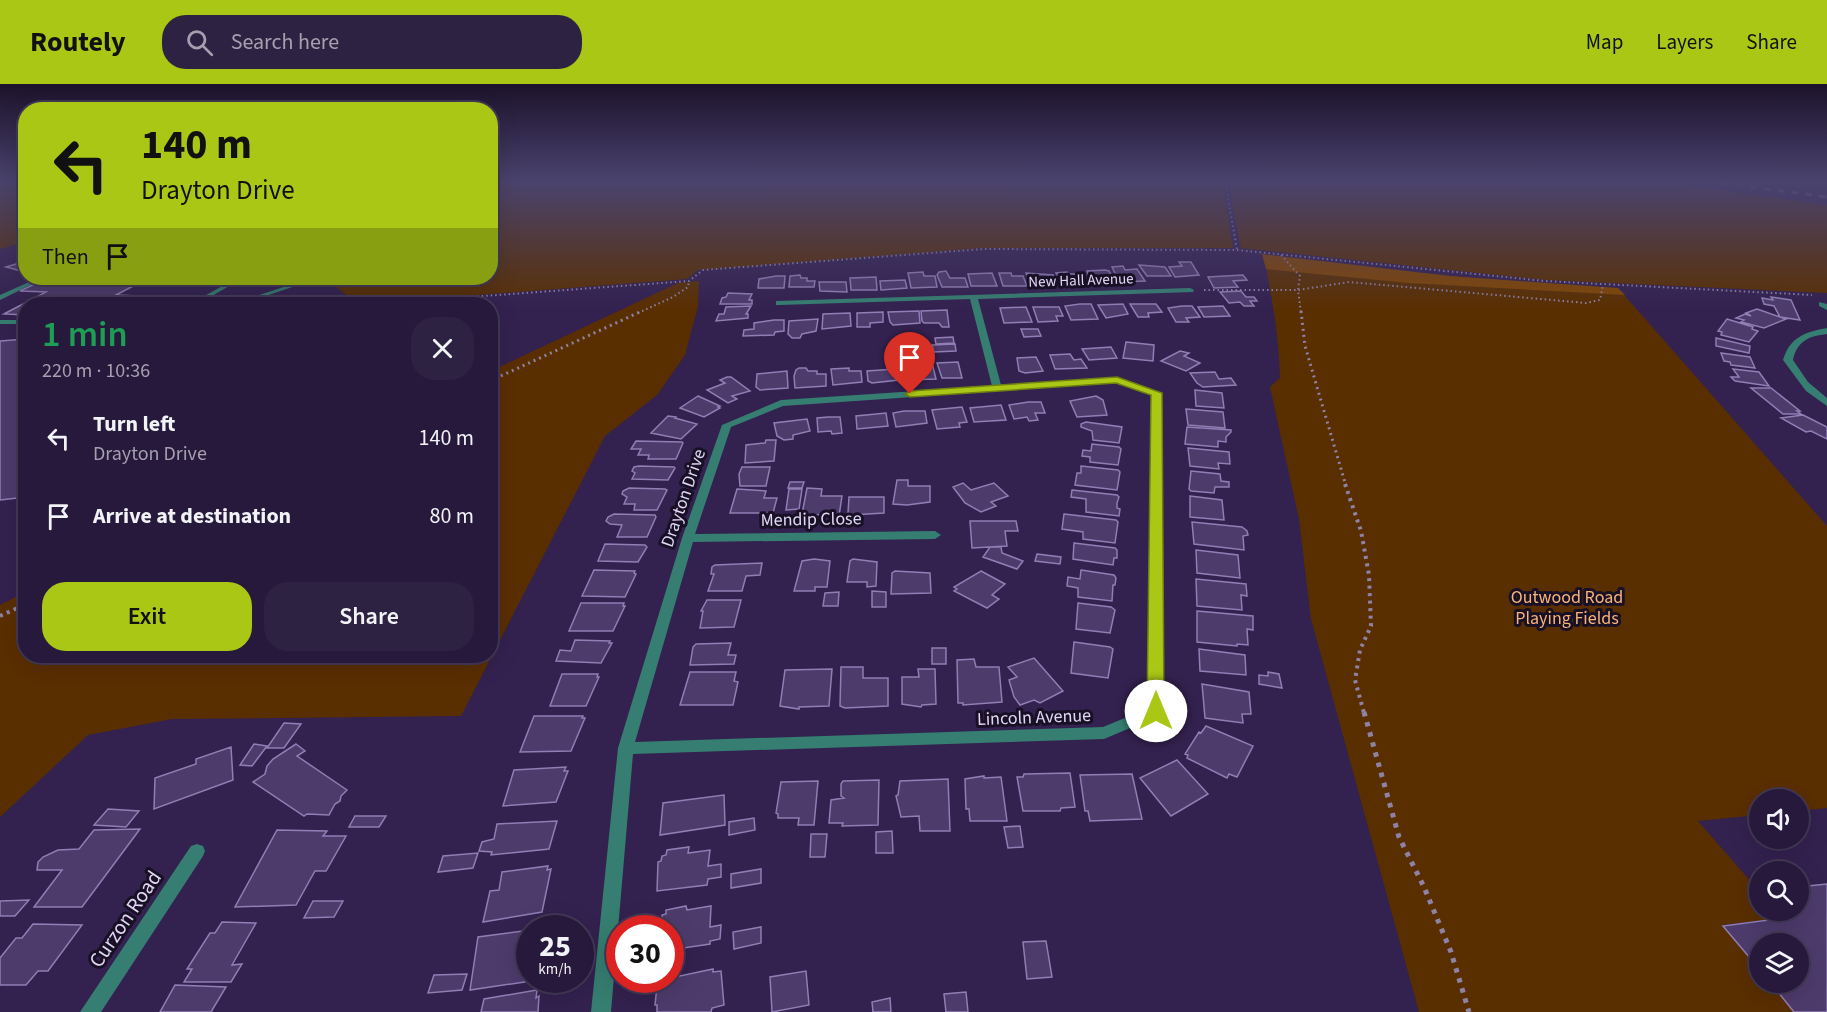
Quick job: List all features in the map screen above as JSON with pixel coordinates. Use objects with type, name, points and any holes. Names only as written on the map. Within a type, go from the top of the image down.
[{"type":"street","name":"New Hall Avenue","points":[[778,303],[1190,290]]},
{"type":"street","points":[[973,297],[997,388]]},
{"type":"street","points":[[1827,331],[1800,337],[1790,347],[1788,360],[1798,378],[1827,403]]},
{"type":"street","name":"Drayton Drive","points":[[601,1012],[626,748],[688,538],[727,425],[781,403],[1117,380],[1157,393]]},
{"type":"street","name":"Lincoln Avenue","points":[[626,748],[1104,733],[1156,711],[1157,393]]},
{"type":"street","name":"Mendip Close","points":[[688,538],[935,535]]},
{"type":"street","name":"Curzon Road","points":[[90,1012],[197,851]]},
{"type":"lane","points":[[0,298],[27,285]]},
{"type":"lane","points":[[207,297],[228,285]]},
{"type":"lane","points":[[258,297],[294,285]]},
{"type":"lane","points":[[0,322],[18,322]]},
{"type":"path","points":[[1233,224],[1237,250]]},
{"type":"path","points":[[470,297],[689,281],[704,270],[984,249],[1237,250],[1460,274],[1823,302]]},
{"type":"path","points":[[1281,254],[1300,276],[1298,290],[1305,346],[1338,464],[1361,531],[1370,574],[1371,626],[1360,650],[1355,680],[1399,837],[1424,886],[1451,951],[1469,1012]]},
{"type":"path","points":[[498,377],[674,297],[688,288],[689,281]]},
{"type":"path","points":[[1190,290],[1298,290],[1349,282],[1587,303],[1600,300],[1603,285]]},
{"type":"path","points":[[0,616],[18,608]]},
{"type":"green space","points":[[0,224],[18,224],[18,244],[0,249]]},
{"type":"green space","points":[[498,224],[1229,224],[1233,248],[983,248],[698,270],[687,279],[453,297],[349,297],[334,285],[498,285]]},
{"type":"green space","points":[[1236,224],[1827,224],[1827,293],[1546,280],[1241,248]]},
{"type":"green space","name":"Outwood Road Playing Fields","points":[[1264,258],[1505,281],[1618,288],[1827,526],[1827,808],[1809,810],[1809,789],[1749,789],[1749,816],[1698,821],[1749,880],[1749,921],[1757,921],[1722,925],[1749,958],[1749,993],[1778,993],[1794,1012],[1419,1012],[1311,619],[1299,519],[1270,387],[1280,378],[1275,317]]},
{"type":"green space","points":[[699,281],[698,306],[685,355],[657,395],[605,436],[498,644],[498,368],[678,283]]},
{"type":"green space","points":[[18,596],[18,663],[488,663],[461,716],[172,719],[88,735],[0,817],[0,605]]},
{"type":"shaded area","points":[[1262,254],[1450,276],[1618,288],[1625,295],[1409,283],[1266,269]]},
{"type":"building","points":[[1179,262],[1191,262],[1199,275],[1175,277],[1169,267],[1182,266]]},
{"type":"building","points":[[18,263],[18,270],[6,267]]},
{"type":"building","points":[[1139,265],[1165,267],[1171,276],[1147,276]]},
{"type":"building","points":[[1123,266],[1125,270],[1137,269],[1145,281],[1119,282],[1112,267]]},
{"type":"building","points":[[946,271],[950,278],[965,278],[968,287],[942,287],[937,275],[939,272]]},
{"type":"building","points":[[1087,271],[1109,271],[1115,282],[1090,282]]},
{"type":"building","points":[[923,272],[924,276],[935,276],[937,287],[911,288],[908,273]]},
{"type":"building","points":[[1067,272],[1068,274],[1082,274],[1085,282],[1061,283],[1056,273]]},
{"type":"building","points":[[992,273],[997,286],[971,286],[968,274]]},
{"type":"building","points":[[999,273],[1023,276],[1027,286],[1003,286]]},
{"type":"building","points":[[1026,273],[1053,275],[1056,284],[1031,284]]},
{"type":"building","points":[[800,275],[801,278],[807,278],[807,281],[815,281],[814,287],[789,287],[790,276]]},
{"type":"building","points":[[1243,275],[1247,280],[1233,281],[1238,287],[1214,288],[1208,277]]},
{"type":"building","points":[[785,276],[784,288],[758,288],[759,279]]},
{"type":"building","points":[[876,277],[877,290],[851,290],[850,278]]},
{"type":"building","points":[[905,280],[907,288],[881,290],[880,281]]},
{"type":"building","points":[[819,282],[846,282],[847,292],[820,291]]},
{"type":"building","points":[[32,285],[135,285],[116,295],[158,297],[36,297],[46,292],[20,291]]},
{"type":"building","points":[[1241,291],[1246,297],[1254,297],[1257,301],[1250,301],[1254,306],[1244,306],[1240,302],[1229,303],[1220,292]]},
{"type":"building","points":[[728,293],[752,294],[749,300],[752,300],[752,304],[720,304],[722,298]]},
{"type":"building","points":[[1771,297],[1791,300],[1800,320],[1780,317],[1774,306],[1764,304],[1762,298],[1773,300]]},
{"type":"building","points":[[1091,304],[1098,319],[1071,320],[1065,306]]},
{"type":"building","points":[[1123,304],[1128,314],[1106,318],[1098,305]]},
{"type":"building","points":[[1130,304],[1156,304],[1162,312],[1148,313],[1149,317],[1138,317]]},
{"type":"building","points":[[751,306],[746,314],[748,318],[716,321],[719,314],[724,314],[726,307]]},
{"type":"building","points":[[1192,306],[1200,317],[1186,318],[1189,322],[1176,322],[1168,308]]},
{"type":"building","points":[[1223,306],[1230,316],[1204,317],[1198,307]]},
{"type":"building","points":[[18,307],[18,315],[4,314]]},
{"type":"building","points":[[1026,307],[1032,322],[1004,323],[1000,308]]},
{"type":"building","points":[[1033,307],[1059,307],[1063,316],[1056,316],[1058,321],[1038,322]]},
{"type":"building","points":[[1757,309],[1786,319],[1764,328],[1741,322],[1744,320],[1736,318],[1745,314],[1751,316],[1746,313]]},
{"type":"building","points":[[947,310],[949,327],[922,321],[921,311]]},
{"type":"building","points":[[919,311],[920,323],[893,325],[888,312]]},
{"type":"building","points":[[883,312],[883,322],[870,323],[870,327],[857,327],[857,313]]},
{"type":"building","points":[[850,313],[851,326],[822,329],[823,314]]},
{"type":"building","points":[[818,319],[816,331],[802,334],[800,338],[792,338],[788,334],[789,321]]},
{"type":"building","points":[[1727,319],[1753,327],[1752,329],[1758,331],[1749,342],[1721,335],[1722,332],[1718,331]]},
{"type":"building","points":[[784,320],[784,331],[775,332],[774,335],[743,336],[744,330],[754,329],[754,323]]},
{"type":"building","points":[[1021,329],[1038,329],[1041,336],[1024,337]]},
{"type":"building","points":[[953,337],[954,343],[936,344],[935,338]]},
{"type":"building","points":[[1716,338],[1750,346],[1749,353],[1716,346]]},
{"type":"building","points":[[18,340],[18,498],[0,500],[0,341]]},
{"type":"building","points":[[1126,342],[1154,345],[1153,361],[1123,358]]},
{"type":"building","points":[[955,344],[956,351],[934,352],[932,345]]},
{"type":"building","points":[[1111,347],[1117,358],[1089,360],[1082,349]]},
{"type":"building","points":[[1180,351],[1189,353],[1184,356],[1200,363],[1186,371],[1161,361]]},
{"type":"building","points":[[1721,353],[1750,357],[1755,368],[1731,365],[1730,362],[1724,361]]},
{"type":"building","points":[[1070,354],[1074,360],[1081,359],[1087,368],[1055,369],[1050,355]]},
{"type":"building","points":[[1036,357],[1043,371],[1025,373],[1019,371],[1017,358]]},
{"type":"building","points":[[921,360],[921,364],[932,363],[936,379],[904,380],[903,361]]},
{"type":"building","points":[[958,362],[962,378],[942,378],[937,363]]},
{"type":"building","points":[[799,368],[817,371],[817,374],[826,374],[826,386],[795,388],[794,376]]},
{"type":"building","points":[[849,368],[849,371],[861,371],[862,382],[833,385],[831,369]]},
{"type":"building","points":[[896,369],[899,380],[872,383],[868,381],[867,371]]},
{"type":"building","points":[[1733,369],[1759,372],[1769,386],[1735,381],[1731,377],[1739,377]]},
{"type":"building","points":[[787,371],[788,388],[760,390],[756,387],[757,374]]},
{"type":"building","points":[[1215,372],[1219,379],[1231,378],[1236,385],[1203,387],[1190,373]]},
{"type":"building","points":[[731,377],[750,391],[732,396],[737,399],[728,403],[707,390],[725,383],[720,380]]},
{"type":"building","points":[[1751,388],[1771,388],[1801,414],[1783,414]]},
{"type":"building","points":[[1195,390],[1222,393],[1224,408],[1196,406]]},
{"type":"building","points":[[698,396],[720,408],[704,417],[680,408]]},
{"type":"building","points":[[1096,396],[1103,400],[1107,415],[1077,417],[1070,401]]},
{"type":"building","points":[[1041,402],[1045,413],[1035,413],[1038,420],[1029,421],[1027,417],[1014,419],[1009,405]]},
{"type":"building","points":[[1001,405],[1006,420],[974,422],[970,408]]},
{"type":"building","points":[[962,407],[967,422],[959,423],[960,427],[937,429],[932,410]]},
{"type":"building","points":[[1186,409],[1223,412],[1225,428],[1188,425]]},
{"type":"building","points":[[925,411],[927,423],[896,427],[893,413]]},
{"type":"building","points":[[886,413],[888,426],[857,429],[856,416]]},
{"type":"building","points":[[1803,415],[1827,427],[1827,439],[1811,431],[1806,432],[1781,418]]},
{"type":"building","points":[[668,416],[697,424],[681,439],[651,433]]},
{"type":"building","points":[[840,417],[842,433],[818,432],[817,418]]},
{"type":"building","points":[[807,419],[810,431],[793,435],[793,439],[784,440],[777,436],[774,423]]},
{"type":"building","points":[[1086,422],[1122,427],[1119,443],[1093,440],[1092,431],[1081,427],[1081,424]]},
{"type":"building","points":[[1187,427],[1231,430],[1231,432],[1226,437],[1226,442],[1218,441],[1218,447],[1185,444]]},
{"type":"building","points":[[766,440],[776,440],[774,461],[745,463],[746,445],[765,443]]},
{"type":"building","points":[[636,441],[683,443],[676,459],[648,459],[649,455],[638,455],[641,449],[631,449]]},
{"type":"building","points":[[1092,444],[1119,447],[1121,449],[1118,465],[1090,462],[1090,457],[1082,456],[1083,450],[1091,451]]},
{"type":"building","points":[[1188,448],[1229,452],[1230,464],[1218,463],[1219,469],[1190,466]]},
{"type":"building","points":[[1081,466],[1118,470],[1120,472],[1117,490],[1075,485],[1077,473],[1081,473]]},
{"type":"building","points":[[634,467],[675,468],[668,480],[632,479],[635,473],[632,471]]},
{"type":"building","points":[[742,467],[770,467],[766,486],[740,486],[739,474]]},
{"type":"building","points":[[1191,471],[1220,474],[1221,481],[1229,482],[1229,487],[1215,487],[1214,493],[1191,491],[1189,489]]},
{"type":"building","points":[[897,480],[908,480],[908,486],[930,486],[930,502],[893,504]]},
{"type":"building","points":[[790,482],[804,482],[802,488],[788,488]]},
{"type":"building","points":[[963,483],[971,490],[994,483],[1008,496],[991,502],[996,506],[981,512],[965,503],[953,487]]},
{"type":"building","points":[[629,488],[667,490],[657,510],[634,510],[635,504],[624,504],[627,497],[622,494]]},
{"type":"building","points":[[807,488],[822,489],[821,496],[842,496],[839,516],[802,514]]},
{"type":"building","points":[[737,489],[766,491],[764,498],[777,498],[773,513],[730,513]]},
{"type":"building","points":[[789,489],[802,489],[799,509],[786,510]]},
{"type":"building","points":[[1072,490],[1117,495],[1119,497],[1117,508],[1120,509],[1119,516],[1086,512],[1086,499],[1071,497]]},
{"type":"building","points":[[1190,496],[1222,500],[1224,520],[1190,517]]},
{"type":"building","points":[[849,497],[884,497],[884,513],[851,515],[848,513]]},
{"type":"building","points":[[614,514],[655,515],[656,517],[647,537],[617,537],[622,525],[610,524],[606,521]]},
{"type":"building","points":[[1064,514],[1116,520],[1118,522],[1115,543],[1083,539],[1083,532],[1062,529]]},
{"type":"building","points":[[970,521],[1016,521],[1018,531],[1005,531],[1007,546],[972,548]]},
{"type":"building","points":[[1192,522],[1242,527],[1248,535],[1243,536],[1244,550],[1194,544]]},
{"type":"building","points":[[1074,543],[1115,548],[1117,558],[1114,558],[1113,565],[1073,559]]},
{"type":"building","points":[[605,544],[645,545],[647,547],[638,562],[598,561]]},
{"type":"building","points":[[990,547],[1001,547],[1002,553],[1023,561],[1017,569],[983,557]]},
{"type":"building","points":[[1196,550],[1238,555],[1240,578],[1197,573]]},
{"type":"building","points":[[1037,554],[1061,557],[1060,564],[1035,561]]},
{"type":"building","points":[[814,559],[830,561],[827,587],[815,587],[815,591],[794,591],[802,561]]},
{"type":"building","points":[[853,559],[877,562],[876,586],[867,587],[867,582],[847,582],[850,561]]},
{"type":"building","points":[[762,563],[760,575],[746,576],[742,591],[708,591],[714,574],[711,574],[712,567],[715,565]]},
{"type":"building","points":[[594,570],[635,571],[636,574],[625,597],[582,596]]},
{"type":"building","points":[[1081,570],[1114,575],[1116,578],[1112,601],[1078,597],[1078,588],[1067,586],[1068,577],[1080,579]]},
{"type":"building","points":[[895,571],[930,573],[931,593],[891,594],[892,573]]},
{"type":"building","points":[[981,571],[1005,584],[992,595],[999,599],[987,608],[954,591],[957,589],[954,587]]},
{"type":"building","points":[[1196,579],[1246,584],[1247,596],[1241,595],[1242,610],[1197,606]]},
{"type":"building","points":[[872,591],[886,592],[886,607],[872,607]]},
{"type":"building","points":[[839,592],[838,606],[823,606],[825,593]]},
{"type":"building","points":[[707,600],[741,600],[734,627],[700,628],[703,611],[701,611]]},
{"type":"building","points":[[581,603],[624,603],[623,606],[625,606],[613,631],[569,631]]},
{"type":"building","points":[[1078,603],[1111,607],[1115,610],[1110,633],[1076,629]]},
{"type":"building","points":[[1197,611],[1253,616],[1253,630],[1247,629],[1248,645],[1197,642]]},
{"type":"building","points":[[575,640],[610,641],[609,643],[612,643],[601,663],[556,661],[560,650],[571,651]]},
{"type":"building","points":[[1074,642],[1113,649],[1108,678],[1071,673]]},
{"type":"building","points":[[731,643],[728,655],[736,655],[734,664],[690,665],[693,647],[696,644]]},
{"type":"building","points":[[932,648],[946,648],[946,664],[932,664]]},
{"type":"building","points":[[1199,649],[1245,655],[1246,675],[1200,671]]},
{"type":"building","points":[[1034,658],[1063,691],[1040,703],[1034,700],[1020,705],[1014,697],[1009,680],[1017,677],[1008,667]]},
{"type":"building","points":[[974,659],[976,667],[999,667],[1002,702],[963,705],[963,703],[958,703],[957,660]]},
{"type":"building","points":[[841,667],[863,667],[863,678],[888,678],[888,706],[845,708],[840,706]]},
{"type":"building","points":[[832,669],[829,706],[799,707],[799,709],[780,706],[785,670]]},
{"type":"building","points":[[918,669],[935,669],[936,704],[921,707],[902,704],[902,677],[919,677]]},
{"type":"building","points":[[690,672],[736,672],[734,681],[738,682],[733,705],[680,705]]},
{"type":"building","points":[[1268,672],[1279,674],[1282,688],[1259,684],[1259,675],[1268,676]]},
{"type":"building","points":[[562,674],[598,674],[597,677],[599,677],[586,706],[550,706]]},
{"type":"building","points":[[1202,684],[1249,692],[1251,714],[1242,714],[1243,723],[1205,718]]},
{"type":"building","points":[[534,716],[583,716],[582,718],[585,718],[571,751],[520,752]]},
{"type":"building","points":[[284,723],[301,724],[284,748],[267,748]]},
{"type":"building","points":[[1206,726],[1253,746],[1237,777],[1229,774],[1227,778],[1187,758],[1188,755],[1185,754],[1199,732],[1201,733]]},
{"type":"building","points":[[254,744],[267,746],[252,766],[240,765]]},
{"type":"building","points":[[296,744],[305,751],[297,756],[347,790],[329,815],[307,814],[304,816],[253,782],[265,774],[267,766],[273,759]]},
{"type":"building","points":[[231,747],[233,780],[154,809],[155,778],[196,764],[196,759]]},
{"type":"building","points":[[1177,760],[1208,794],[1171,816],[1140,778]]},
{"type":"building","points":[[566,767],[564,771],[568,771],[556,802],[503,806],[514,770]]},
{"type":"building","points":[[1070,773],[1075,807],[1061,808],[1060,811],[1023,811],[1017,777],[1023,777],[1024,774]]},
{"type":"building","points":[[1132,774],[1142,819],[1090,821],[1088,811],[1085,811],[1080,775]]},
{"type":"building","points":[[984,776],[984,778],[1001,777],[1007,821],[970,821],[969,809],[966,809],[965,779]]},
{"type":"building","points":[[948,779],[950,831],[920,831],[919,816],[901,817],[896,796],[900,781]]},
{"type":"building","points":[[879,780],[878,825],[842,826],[843,823],[829,823],[831,800],[844,798],[841,796],[843,781]]},
{"type":"building","points":[[818,781],[814,825],[798,825],[799,818],[778,818],[776,813],[781,782]]},
{"type":"building","points":[[724,795],[725,825],[660,835],[663,803]]},
{"type":"building","points":[[108,809],[139,811],[126,827],[94,825]]},
{"type":"building","points":[[355,816],[386,816],[379,827],[349,827]]},
{"type":"building","points":[[754,818],[755,830],[729,835],[729,822]]},
{"type":"building","points":[[557,821],[549,849],[491,855],[492,852],[479,851],[482,842],[494,839],[497,824]]},
{"type":"building","points":[[1020,826],[1023,847],[1008,848],[1004,827]]},
{"type":"building","points":[[140,829],[82,907],[34,907],[62,870],[37,870],[38,862],[43,857],[58,850],[79,849],[94,830]]},
{"type":"building","points":[[277,830],[327,831],[323,836],[346,836],[326,871],[315,871],[296,905],[235,907]]},
{"type":"building","points":[[892,831],[893,853],[876,853],[876,832]]},
{"type":"building","points":[[811,834],[827,834],[825,857],[810,857]]},
{"type":"building","points":[[689,847],[688,853],[710,850],[708,866],[721,864],[721,877],[708,879],[707,885],[657,891],[658,862],[661,861],[662,856],[666,855],[667,850]]},
{"type":"building","points":[[478,853],[473,868],[438,872],[443,856]]},
{"type":"building","points":[[548,866],[547,870],[551,869],[542,912],[483,922],[490,891],[499,890],[502,872]]},
{"type":"building","points":[[761,869],[761,883],[731,888],[731,874]]},
{"type":"building","points":[[1827,884],[1827,1012],[1794,1012],[1779,993],[1809,993],[1809,933],[1749,933],[1749,957],[1723,926],[1761,921],[1809,921],[1809,886]]},
{"type":"building","points":[[29,900],[15,916],[0,916],[0,901]]},
{"type":"building","points":[[313,901],[343,901],[334,917],[304,918]]},
{"type":"building","points":[[686,906],[687,910],[711,906],[710,927],[721,925],[720,939],[710,941],[710,944],[684,948],[684,915],[662,915],[666,914],[666,910]]},
{"type":"building","points":[[222,922],[256,923],[232,965],[242,964],[231,982],[184,982],[192,969],[187,969],[210,933],[215,933]]},
{"type":"building","points":[[33,924],[82,925],[48,971],[38,971],[26,985],[0,985],[0,958],[16,938],[22,938]]},
{"type":"building","points":[[761,927],[761,943],[734,949],[733,932]]},
{"type":"building","points":[[516,932],[516,983],[470,990],[478,937]]},
{"type":"building","points":[[1046,941],[1052,977],[1027,979],[1023,942]]},
{"type":"building","points":[[713,969],[713,972],[721,971],[724,1005],[712,1008],[711,1012],[657,1012],[656,993],[684,993],[684,975]]},
{"type":"building","points":[[806,971],[809,1005],[772,1012],[770,977]]},
{"type":"building","points":[[467,974],[462,990],[428,993],[434,975]]},
{"type":"building","points":[[175,985],[226,987],[211,1012],[160,1012]]},
{"type":"building","points":[[966,992],[968,1012],[946,1012],[944,994]]},
{"type":"building","points":[[519,993],[537,993],[536,998],[539,996],[538,1012],[481,1012],[484,999]]},
{"type":"building","points":[[890,998],[891,1012],[873,1012],[872,1002]]},
{"type":"route","points":[[910,394],[1117,380],[1157,393],[1156,711]]}]
